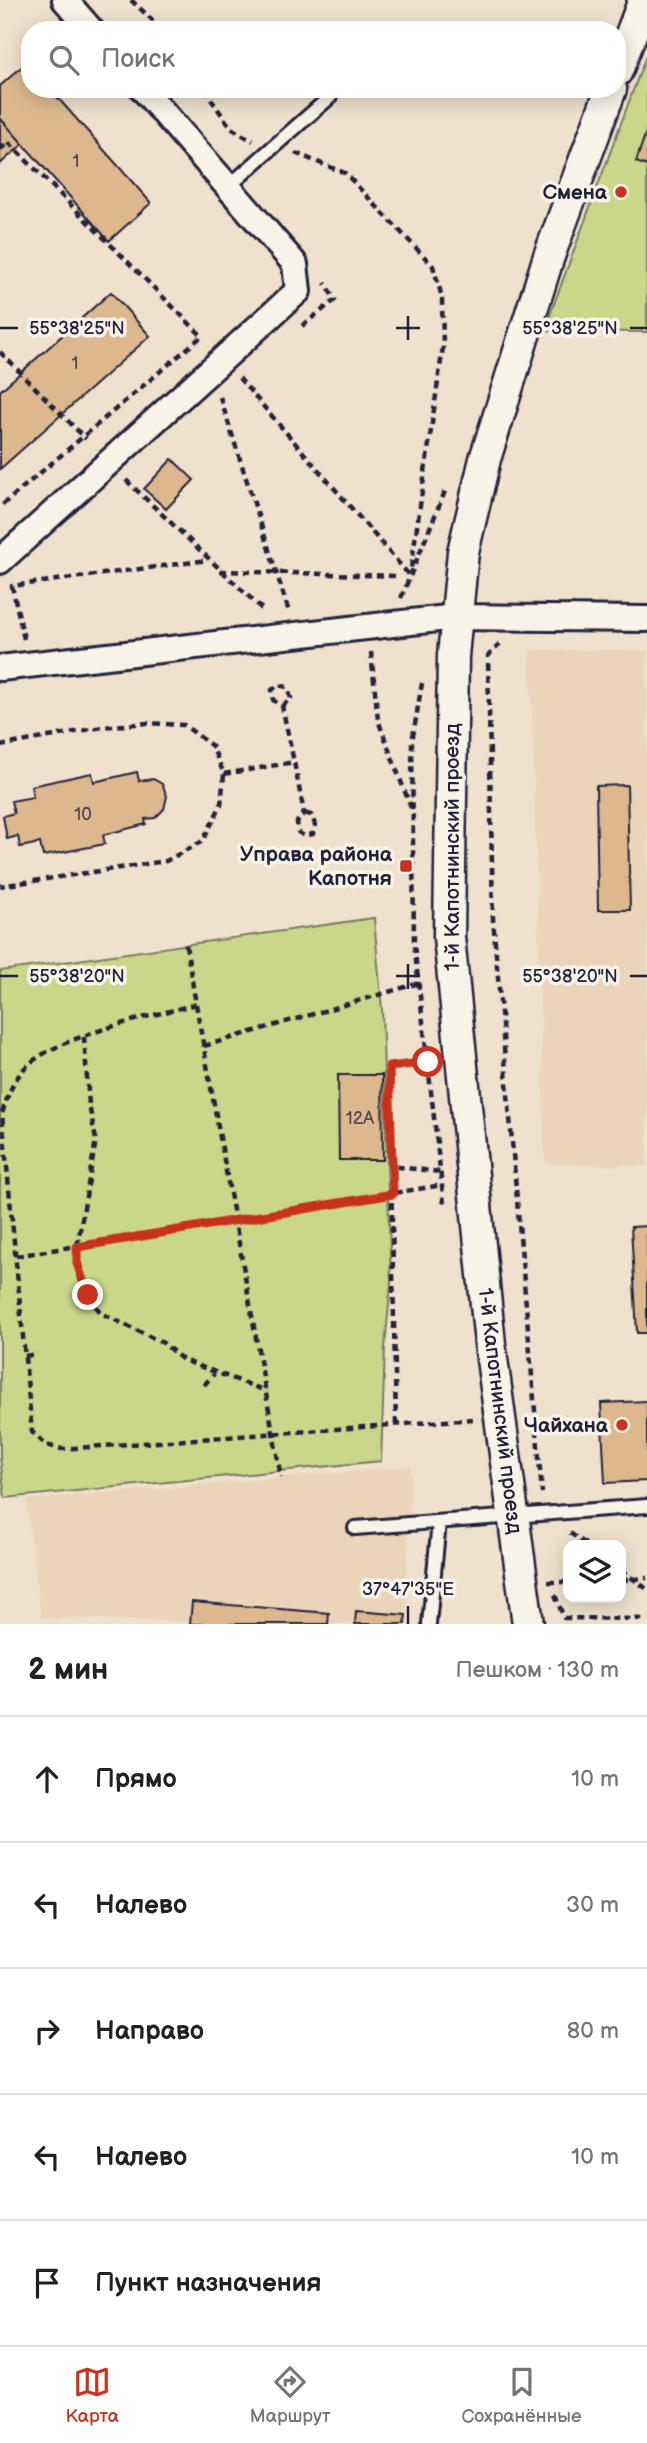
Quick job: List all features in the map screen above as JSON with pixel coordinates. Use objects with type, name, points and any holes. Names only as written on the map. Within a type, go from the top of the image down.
[{"type":"street","points":[[65,0],[83,21]]},
{"type":"street","points":[[626,47],[644,0]]},
{"type":"street","points":[[8,568],[108,462],[298,291],[295,264],[151,98]]},
{"type":"street","name":"1-й Капотнинский проезд","points":[[528,1624],[490,1344],[449,937],[452,669],[463,552],[485,460],[549,256],[608,98]]},
{"type":"street","points":[[0,668],[456,617],[647,619]]},
{"type":"lane","points":[[228,187],[329,98]]},
{"type":"lane","points":[[355,1528],[647,1506]]},
{"type":"lane","points":[[429,1624],[439,1522]]},
{"type":"path","points":[[131,0],[153,21]]},
{"type":"path","points":[[210,98],[231,128],[254,142],[275,145],[345,173],[433,266],[442,298],[443,347],[410,576],[238,376]]},
{"type":"path","points":[[0,150],[9,142],[202,336],[0,507]]},
{"type":"path","points":[[0,352],[108,462]]},
{"type":"path","points":[[209,400],[218,391],[292,619]]},
{"type":"path","points":[[133,469],[124,477],[219,571],[266,613]]},
{"type":"path","points":[[12,586],[208,560]]},
{"type":"path","points":[[8,568],[14,601]]},
{"type":"path","points":[[219,571],[399,576]]},
{"type":"path","points":[[511,641],[503,641],[488,656],[493,919],[544,1514]]},
{"type":"path","points":[[369,642],[378,720],[413,812],[412,742],[422,680]]},
{"type":"path","points":[[282,706],[291,698],[286,687],[278,684],[272,690],[273,700],[282,706],[304,813],[297,822],[298,832],[304,836],[313,834],[315,824],[311,815],[304,813]]},
{"type":"path","points":[[0,746],[102,727],[147,723],[184,725],[212,746],[224,774],[221,805],[203,841],[166,861],[0,886]]},
{"type":"path","points":[[224,774],[294,762]]},
{"type":"path","points":[[186,945],[281,1477]]},
{"type":"path","points":[[204,1046],[419,983]]},
{"type":"path","points":[[196,1004],[84,1037],[49,1051],[25,1067],[9,1090],[2,1114],[32,1432],[46,1445],[62,1449],[474,1419]]},
{"type":"path","points":[[84,1037],[89,1105],[96,1140],[77,1247],[79,1271],[88,1295],[102,1313],[163,1343],[183,1360],[214,1374],[266,1391]]},
{"type":"path","points":[[396,1426],[389,1067],[428,1062]]},
{"type":"path","points":[[391,1166],[440,1172]]},
{"type":"path","points":[[16,1256],[442,1185]]},
{"type":"path","points":[[79,1302],[88,1295]]},
{"type":"path","points":[[25,1356],[37,1354]]},
{"type":"path","points":[[204,1385],[214,1374]]},
{"type":"path","points":[[548,1569],[550,1582],[564,1618],[647,1619]]},
{"type":"path","points":[[626,1574],[647,1590]]},
{"type":"path","points":[[626,1580],[647,1578]]},
{"type":"path","points":[[550,1582],[563,1582]]},
{"type":"shaded area","points":[[530,650],[647,650],[647,1166],[545,1164]]},
{"type":"shaded area","points":[[411,1466],[405,1624],[188,1624],[41,1617],[26,1500]]},
{"type":"green space","name":"Смена","points":[[647,53],[647,332],[544,331]]},
{"type":"green space","points":[[374,918],[382,1010],[391,1283],[385,1347],[381,1461],[5,1498],[0,1457],[0,971]]},
{"type":"building","points":[[21,67],[21,98],[58,98],[151,203],[109,241],[0,118],[0,86]]},
{"type":"building","points":[[0,118],[23,144],[0,164]]},
{"type":"building","points":[[647,129],[647,166],[636,162]]},
{"type":"building","points":[[111,292],[150,336],[0,469],[0,391]]},
{"type":"building","points":[[172,459],[194,480],[166,509],[144,489]]},
{"type":"building","points":[[137,772],[139,781],[153,779],[162,784],[167,796],[164,809],[155,818],[145,819],[146,824],[103,835],[105,844],[43,856],[40,843],[20,847],[18,836],[7,839],[3,816],[14,813],[11,801],[33,797],[31,786],[92,773],[94,782]]},
{"type":"building","points":[[627,785],[630,910],[598,910],[596,786]]},
{"type":"building","points":[[338,1075],[382,1075],[383,1160],[339,1160]]},
{"type":"building","points":[[647,1226],[647,1333],[637,1333],[631,1227]]},
{"type":"building","points":[[647,1401],[647,1481],[605,1483],[601,1403]]},
{"type":"building","points":[[192,1602],[329,1613],[328,1624],[190,1624]]},
{"type":"building","points":[[356,1611],[406,1615],[405,1624],[355,1624]]},
{"type":"place","name":"Смена","points":[[621,192]]},
{"type":"place","name":"Управа района Капотня","points":[[406,866]]},
{"type":"place","name":"Чайхана","points":[[622,1425]]},
{"type":"route","points":[[88,1295],[77,1263],[77,1247],[393,1194],[389,1067],[428,1062]]}]
